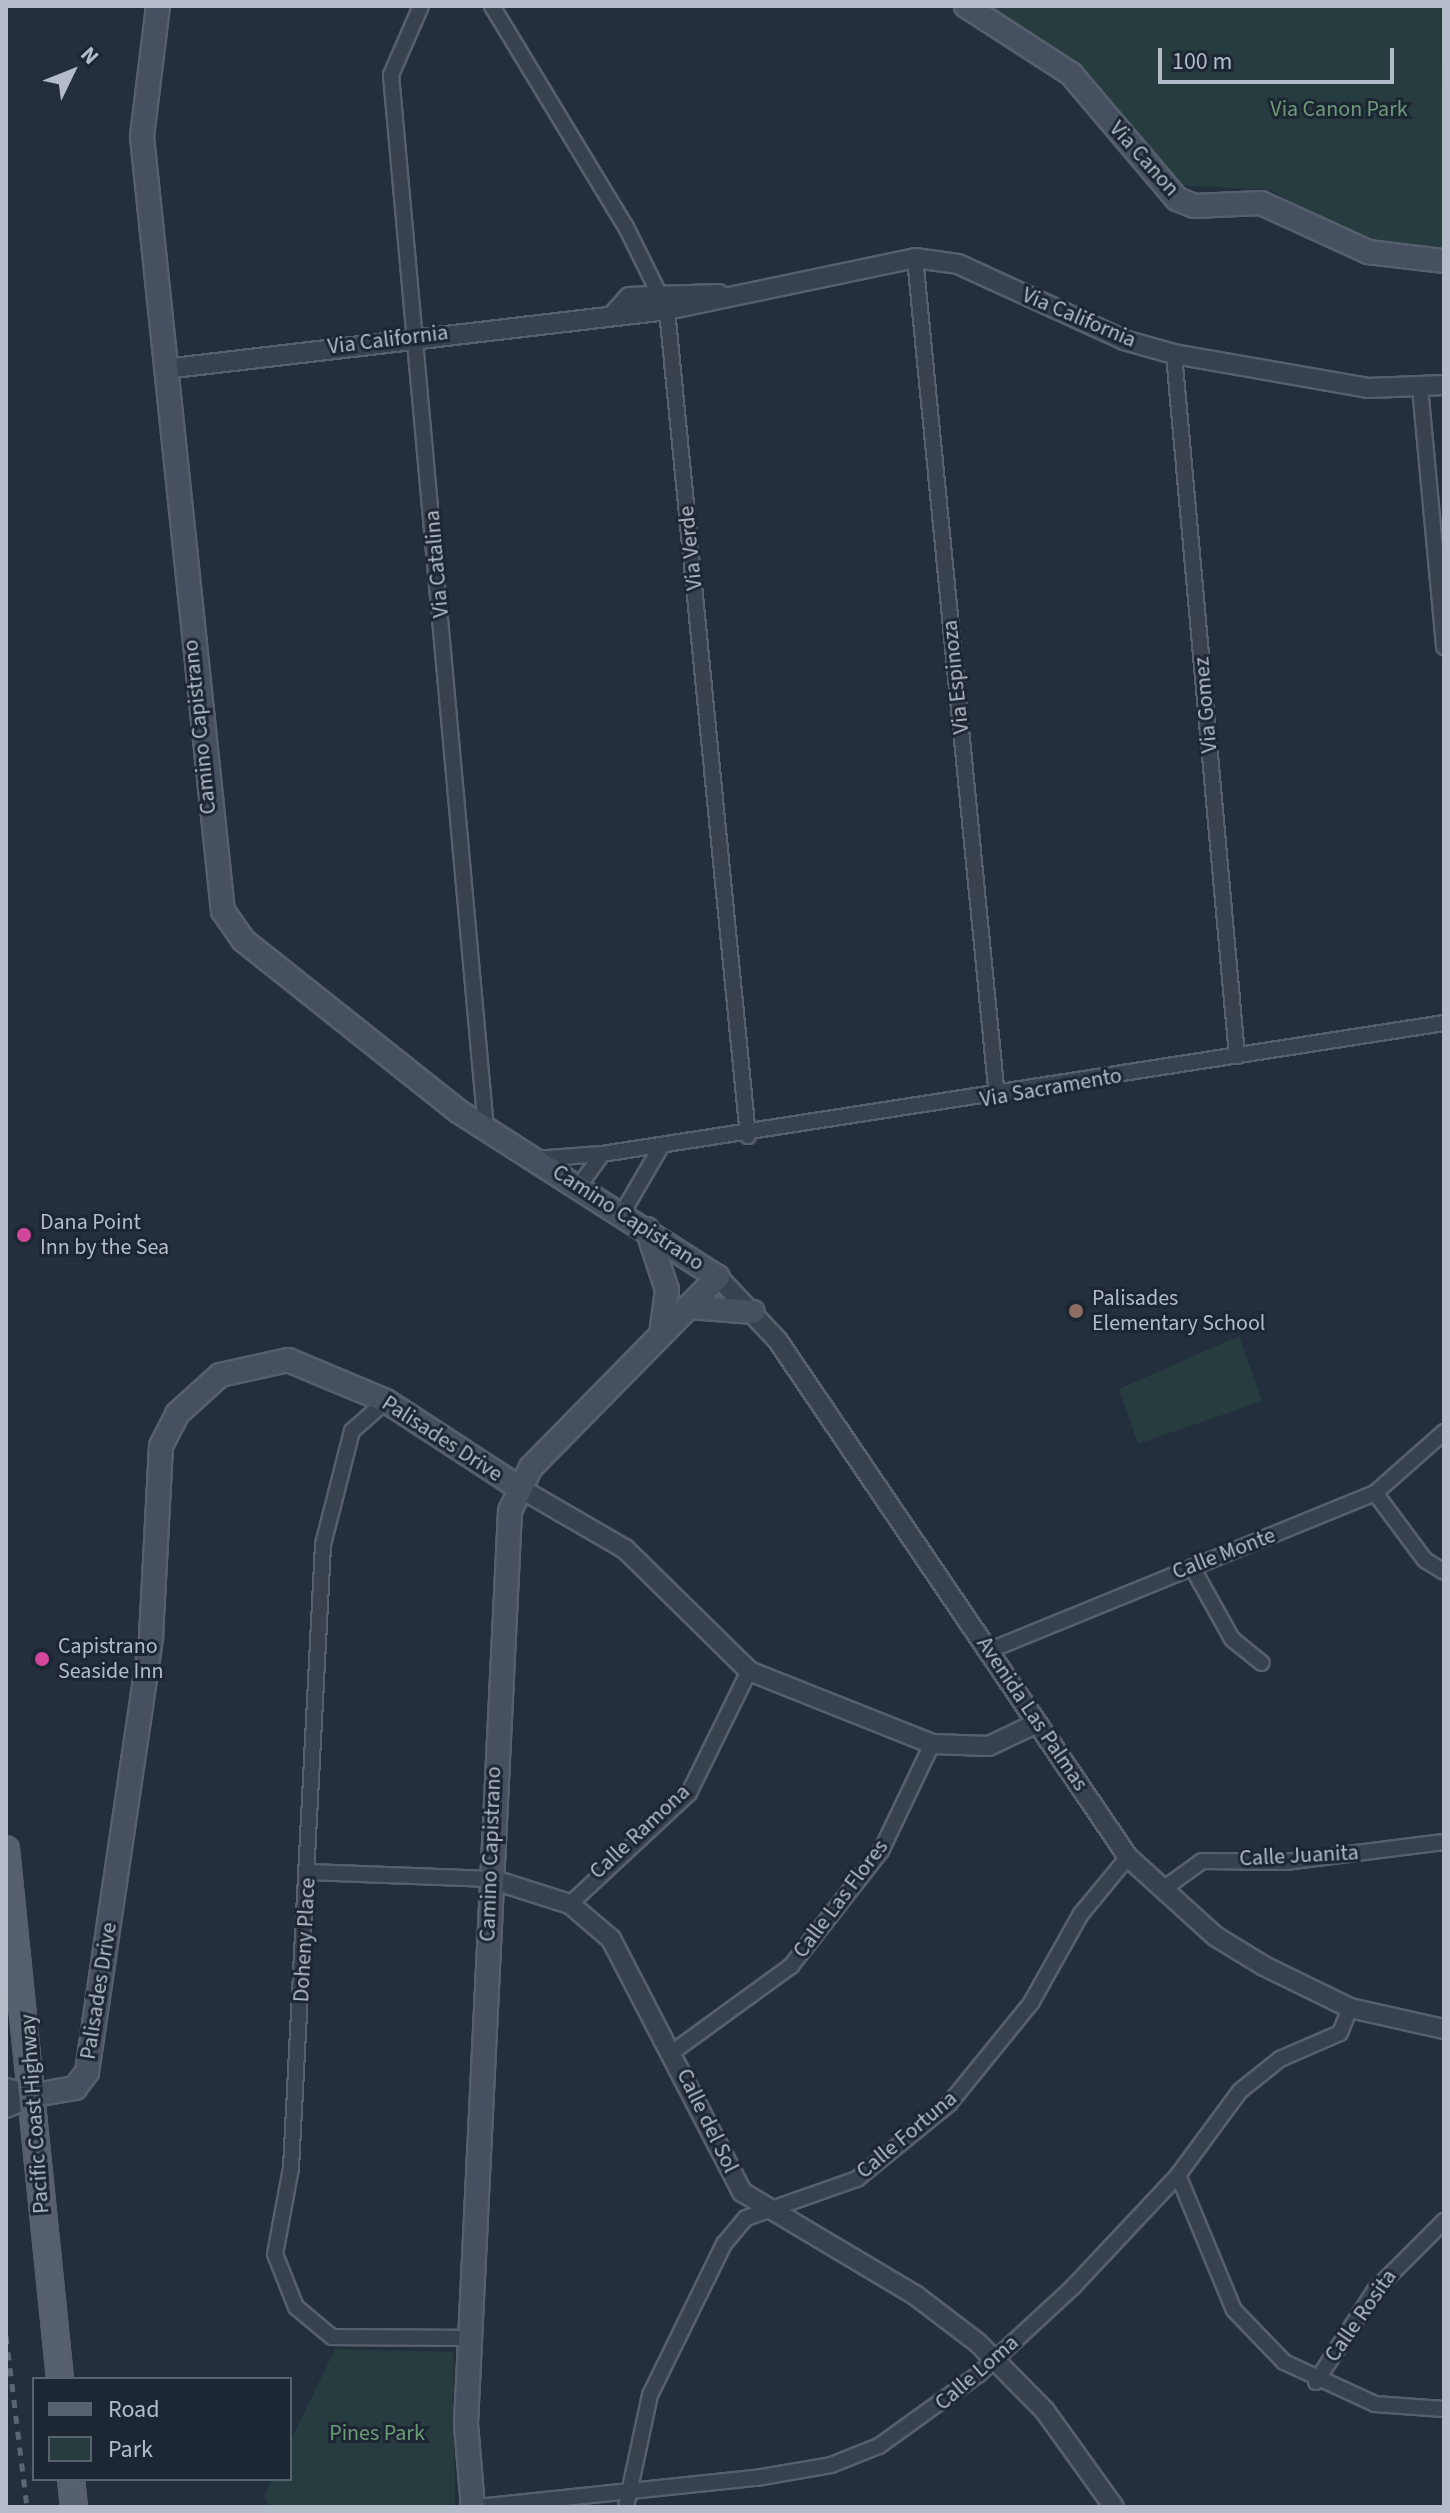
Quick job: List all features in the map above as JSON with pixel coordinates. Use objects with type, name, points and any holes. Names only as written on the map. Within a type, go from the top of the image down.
[{"type":"main road","name":"Via Canon","points":[[966,6],[1071,74],[1177,199],[1194,206],[1261,203],[1368,252],[1444,261]]},
{"type":"main road","name":"Camino Capistrano","points":[[154,8],[142,137],[223,911],[243,940],[486,1129],[623,1212],[718,1277],[518,1487],[504,1560],[469,2338],[475,2507]]},
{"type":"main road","points":[[646,1227],[667,1290],[661,1335]]},
{"type":"main road","points":[[688,1307],[753,1312]]},
{"type":"main road","name":"Palisades Drive","points":[[35,2095],[75,2088],[87,2072],[151,1637],[161,1446],[177,1414],[220,1375],[288,1360],[386,1401],[518,1487]]},
{"type":"main road","name":"Pacific Coast Highway","points":[[6,1849],[35,2095],[60,2377]]},
{"type":"main road","points":[[71,2481],[74,2507]]},
{"type":"street","name":"Via Catalina","points":[[421,6],[391,75],[417,336],[486,1129]]},
{"type":"street","name":"Via Verde","points":[[492,6],[664,302],[748,1136]]},
{"type":"street","name":"Via California","points":[[165,369],[417,336],[612,316],[629,297],[664,302],[915,258],[958,264],[1124,340],[1174,354],[1369,388],[1444,385]]},
{"type":"street","name":"Via Espinoza","points":[[915,258],[997,1097]]},
{"type":"street","name":"Via Gomez","points":[[1174,354],[1237,1056]]},
{"type":"street","points":[[1420,387],[1444,647]]},
{"type":"street","name":"Via Sacramento","points":[[535,1159],[659,1150],[1444,1023]]},
{"type":"street","points":[[623,1212],[659,1150]]},
{"type":"street","points":[[579,1186],[602,1154]]},
{"type":"street","name":"Avenida Las Palmas","points":[[718,1277],[753,1312],[1128,1857],[1215,1936],[1350,2008],[1444,2029]]},
{"type":"street","name":"Doheny Place","points":[[386,1401],[352,1431],[323,1545],[309,1872],[291,2168],[275,2254],[282,2284],[306,2319],[332,2337],[469,2338]]},
{"type":"street","name":"Calle Monte","points":[[988,1651],[1375,1493],[1444,1432]]},
{"type":"street","name":"Palisades Drive","points":[[518,1487],[625,1549],[749,1671],[932,1744],[989,1746],[1037,1723]]},
{"type":"street","points":[[1375,1493],[1425,1560],[1444,1572]]},
{"type":"street","points":[[1192,1567],[1232,1639],[1262,1663]]},
{"type":"street","name":"Calle Ramona","points":[[570,1904],[689,1793],[749,1671]]},
{"type":"street","name":"Calle Las Flores","points":[[674,2051],[791,1966],[881,1851],[932,1744]]},
{"type":"street","name":"Calle Juanita","points":[[1162,1890],[1202,1861],[1285,1862],[1444,1842]]},
{"type":"street","name":"Calle Fortuna","points":[[626,2507],[626,2488],[650,2395],[705,2270],[746,2218],[768,2213],[857,2179],[949,2104],[1031,2003],[1081,1914],[1128,1857]]},
{"type":"street","name":"Calle del Sol","points":[[309,1872],[491,1879],[570,1904],[626,1960],[742,2192],[768,2213],[816,2232],[915,2295],[995,2359],[1045,2411],[1114,2507]]},
{"type":"street","name":"Calle Loma","points":[[475,2507],[626,2488],[756,2478],[847,2460],[921,2420],[995,2359],[1178,2175],[1240,2091],[1280,2059],[1340,2033],[1350,2008]]},
{"type":"street","points":[[6,2088],[35,2095]]},
{"type":"street","points":[[6,2108],[35,2095]]},
{"type":"street","points":[[1178,2175],[1234,2310],[1284,2362],[1316,2382],[1375,2404],[1444,2409]]},
{"type":"street","name":"Calle Rosita","points":[[1316,2382],[1375,2290],[1444,2221]]},
{"type":"green space","name":"Via Canon Park","points":[[991,6],[1441,6],[1444,256],[1412,259],[1321,221],[1271,190],[1177,185],[1088,82]]},
{"type":"green space","points":[[1239,1336],[1262,1401],[1138,1444],[1119,1389]]},
{"type":"green space","name":"Pines Park","points":[[335,2349],[453,2352],[455,2507],[269,2507],[264,2496],[271,2481],[292,2481],[292,2438]]},
{"type":"railway","points":[[6,2336],[27,2507]]},
{"type":"place","name":"Dana Point Inn by the Sea","points":[[24,1235]]},
{"type":"place","name":"Palisades Elementary School","points":[[1076,1311]]},
{"type":"place","name":"Capistrano Seaside Inn","points":[[42,1659]]}]
